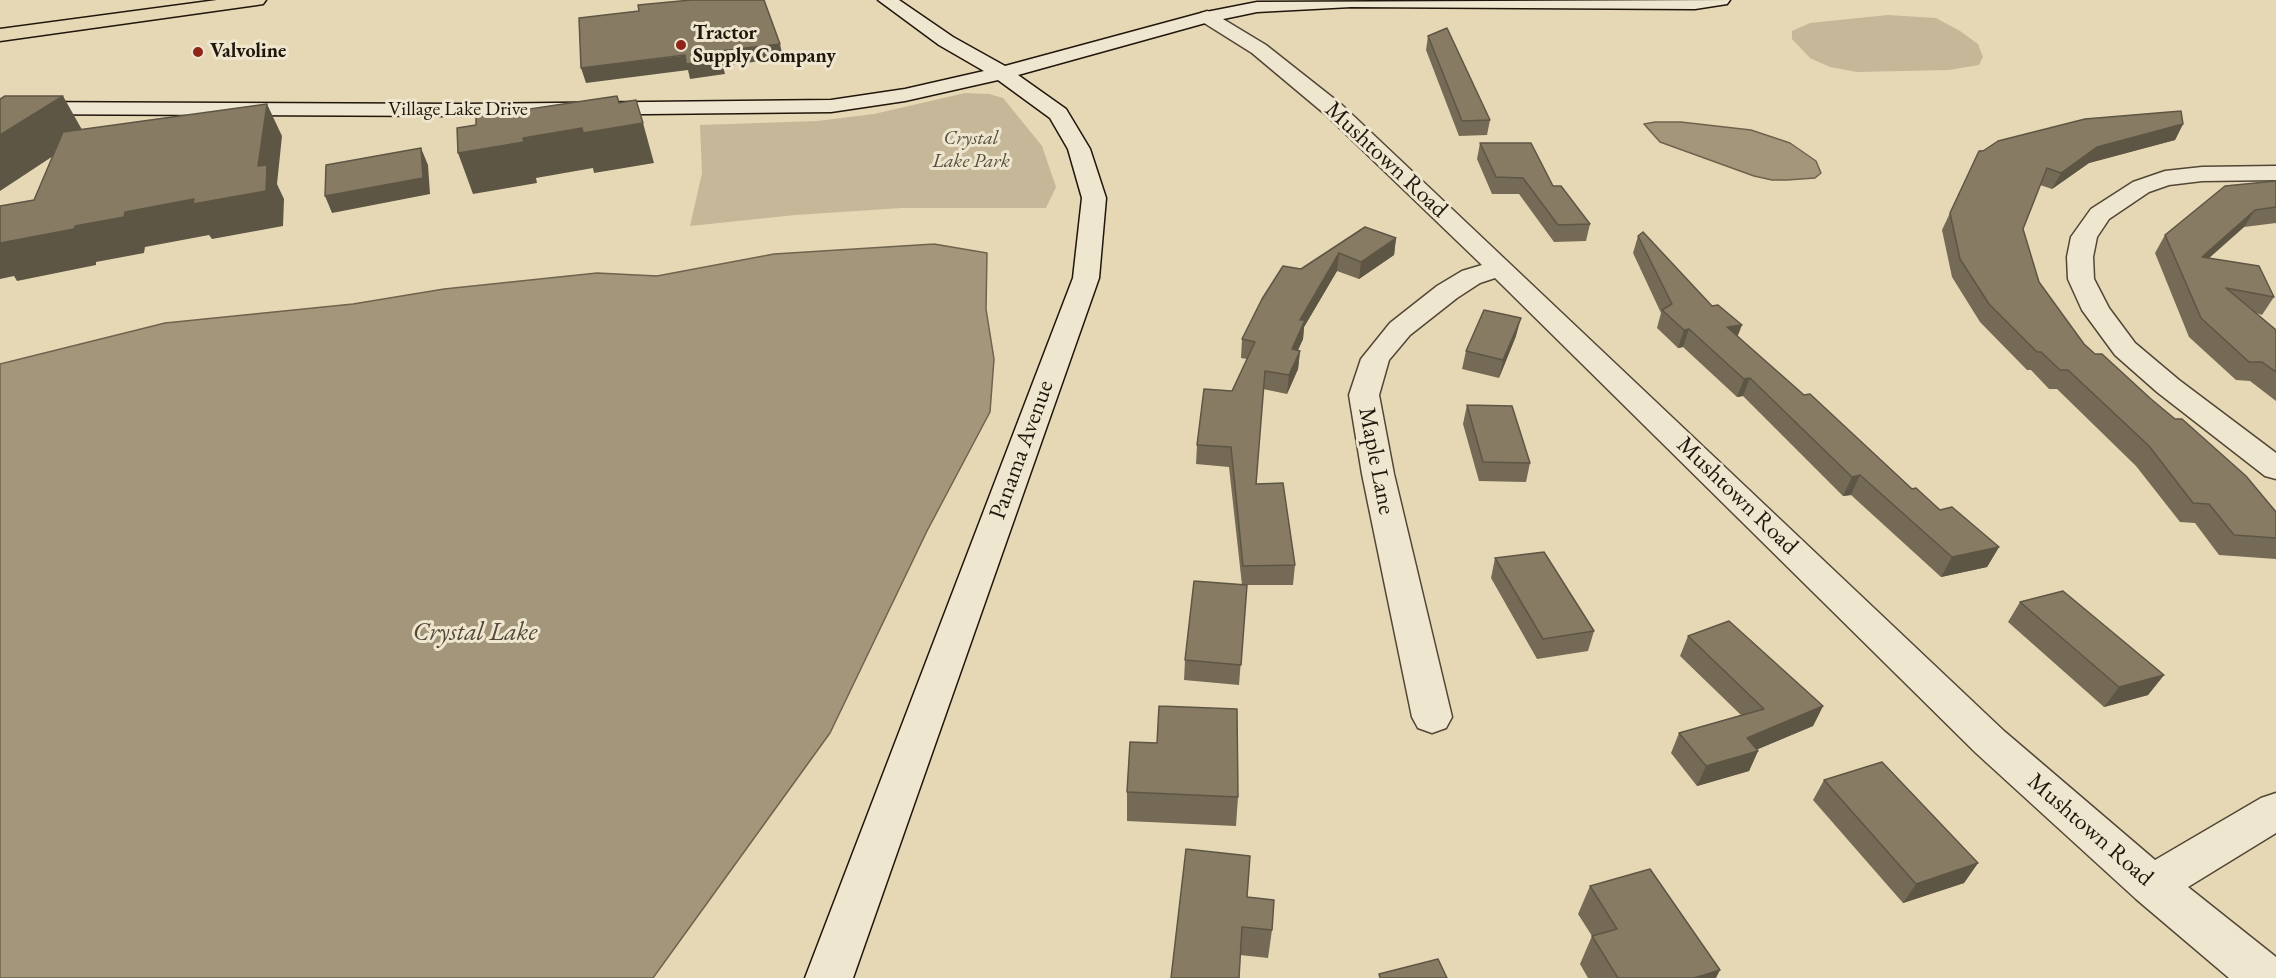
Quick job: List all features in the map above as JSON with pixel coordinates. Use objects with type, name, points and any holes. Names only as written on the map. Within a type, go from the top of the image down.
[{"type":"main road","points":[[0,23],[172,0]]},
{"type":"main road","points":[[0,35],[257,0]]},
{"type":"street","name":"Panama Avenue","points":[[829,978],[1086,278],[1094,198],[1079,149],[1058,114],[1002,73],[946,41],[887,0]]},
{"type":"street","name":"Village Lake Drive","points":[[10,108],[464,111],[831,106],[905,95],[1002,73],[1207,17],[1257,8],[1351,2],[1695,4],[1721,0]]},
{"type":"street","name":"Mushtown Road","points":[[1207,17],[1259,49],[1334,110],[1990,742],[2152,885],[2265,978]]},
{"type":"street","points":[[2276,173],[2193,175],[2165,178],[2142,187],[2122,197],[2100,214],[2084,237],[2079,257],[2081,279],[2096,310],[2125,349],[2168,386],[2276,469]]},
{"type":"street","name":"Maple Lane","points":[[1432,717],[1380,486],[1364,395],[1375,359],[1400,329],[1447,292],[1471,278],[1500,268]]},
{"type":"street","points":[[2152,885],[2276,811]]},
{"type":"green space","points":[[1888,15],[1936,18],[1978,44],[1983,57],[1979,65],[1949,70],[1857,72],[1830,67],[1810,58],[1792,39],[1792,31],[1810,23]]},
{"type":"green space","name":"Crystal Lake Park","points":[[965,93],[989,94],[1003,98],[1042,146],[1056,187],[1046,208],[902,208],[795,215],[690,226],[702,173],[700,125],[817,121],[874,114]]},
{"type":"water","points":[[1681,122],[1751,130],[1790,143],[1816,161],[1821,173],[1815,178],[1787,180],[1772,180],[1754,176],[1660,142],[1644,124]]},
{"type":"water","name":"Crystal Lake","points":[[934,244],[987,253],[986,309],[994,359],[990,412],[927,531],[830,733],[653,978],[0,978],[0,364],[165,323],[353,304],[444,289],[597,273],[657,276],[774,254]]},
{"type":"building","name":"Tractor Supply Company","points":[[691,0],[764,0],[780,44],[720,51],[722,59],[686,64],[685,55],[581,68],[579,18],[639,11],[638,5]]},
{"type":"building","points":[[1447,28],[1490,120],[1462,121],[1428,36]]},
{"type":"building","points":[[5,96],[63,96],[0,135],[0,99]]},
{"type":"building","points":[[617,96],[619,103],[636,100],[643,123],[583,133],[582,128],[523,138],[524,142],[458,153],[457,128],[476,125],[476,117]]},
{"type":"building","points":[[267,104],[258,166],[267,165],[266,191],[193,204],[194,199],[125,212],[124,217],[0,243],[0,206],[34,200],[63,132]]},
{"type":"building","points":[[2181,111],[2183,124],[2097,147],[2061,173],[2047,168],[2023,229],[2039,282],[2084,344],[2095,354],[2102,354],[2175,419],[2182,419],[2246,476],[2276,512],[2276,538],[2234,535],[2209,504],[2193,503],[2149,446],[2068,370],[2060,370],[2041,352],[2037,352],[1989,304],[1960,259],[1950,213],[1979,151],[1983,151],[1998,141],[2085,119]]},
{"type":"building","points":[[1480,143],[1531,143],[1553,186],[1561,186],[1590,224],[1558,225],[1523,178],[1496,177]]},
{"type":"building","points":[[421,148],[423,178],[325,196],[326,165]]},
{"type":"building","points":[[2276,181],[2276,207],[2255,210],[2202,257],[2259,266],[2274,297],[2226,288],[2276,330],[2276,372],[2262,362],[2249,362],[2201,318],[2165,235],[2225,186]]},
{"type":"building","points":[[1365,227],[1396,238],[1361,262],[1339,253],[1300,320],[1305,320],[1292,349],[1300,351],[1289,375],[1265,371],[1256,484],[1283,483],[1295,565],[1243,566],[1231,447],[1197,445],[1204,389],[1232,391],[1255,342],[1242,339],[1262,299],[1283,266],[1301,269]]},
{"type":"building","points":[[1643,232],[1712,306],[1718,305],[1742,325],[1727,327],[1804,395],[1810,394],[1912,489],[1916,488],[1940,510],[1952,507],[1999,547],[1952,557],[1860,475],[1852,477],[1750,378],[1744,379],[1689,329],[1684,330],[1662,310],[1672,304],[1638,236]]},
{"type":"building","points":[[1484,310],[1521,318],[1503,360],[1466,351]]},
{"type":"building","points":[[1467,405],[1512,406],[1530,463],[1483,462]]},
{"type":"building","points":[[1544,552],[1594,631],[1543,639],[1495,558]]},
{"type":"building","points":[[1194,581],[1247,585],[1241,665],[1185,660]]},
{"type":"building","points":[[2063,591],[2164,675],[2119,687],[2020,602]]},
{"type":"building","points":[[1729,621],[1823,706],[1747,738],[1758,751],[1706,766],[1679,733],[1764,709],[1688,636]]},
{"type":"building","points":[[1159,706],[1237,709],[1238,797],[1127,792],[1130,742],[1157,743]]},
{"type":"building","points":[[1882,762],[1978,863],[1916,884],[1824,780]]},
{"type":"building","points":[[1186,849],[1250,856],[1247,897],[1274,900],[1272,930],[1242,927],[1239,978],[1171,978]]},
{"type":"building","points":[[1650,869],[1720,970],[1694,978],[1618,978],[1592,936],[1617,929],[1590,886]]},
{"type":"building","points":[[1438,959],[1447,978],[1380,978],[1379,974]]},
{"type":"place","name":"Tractor Supply Company","points":[[681,45]]},
{"type":"place","name":"Valvoline","points":[[198,52]]}]
